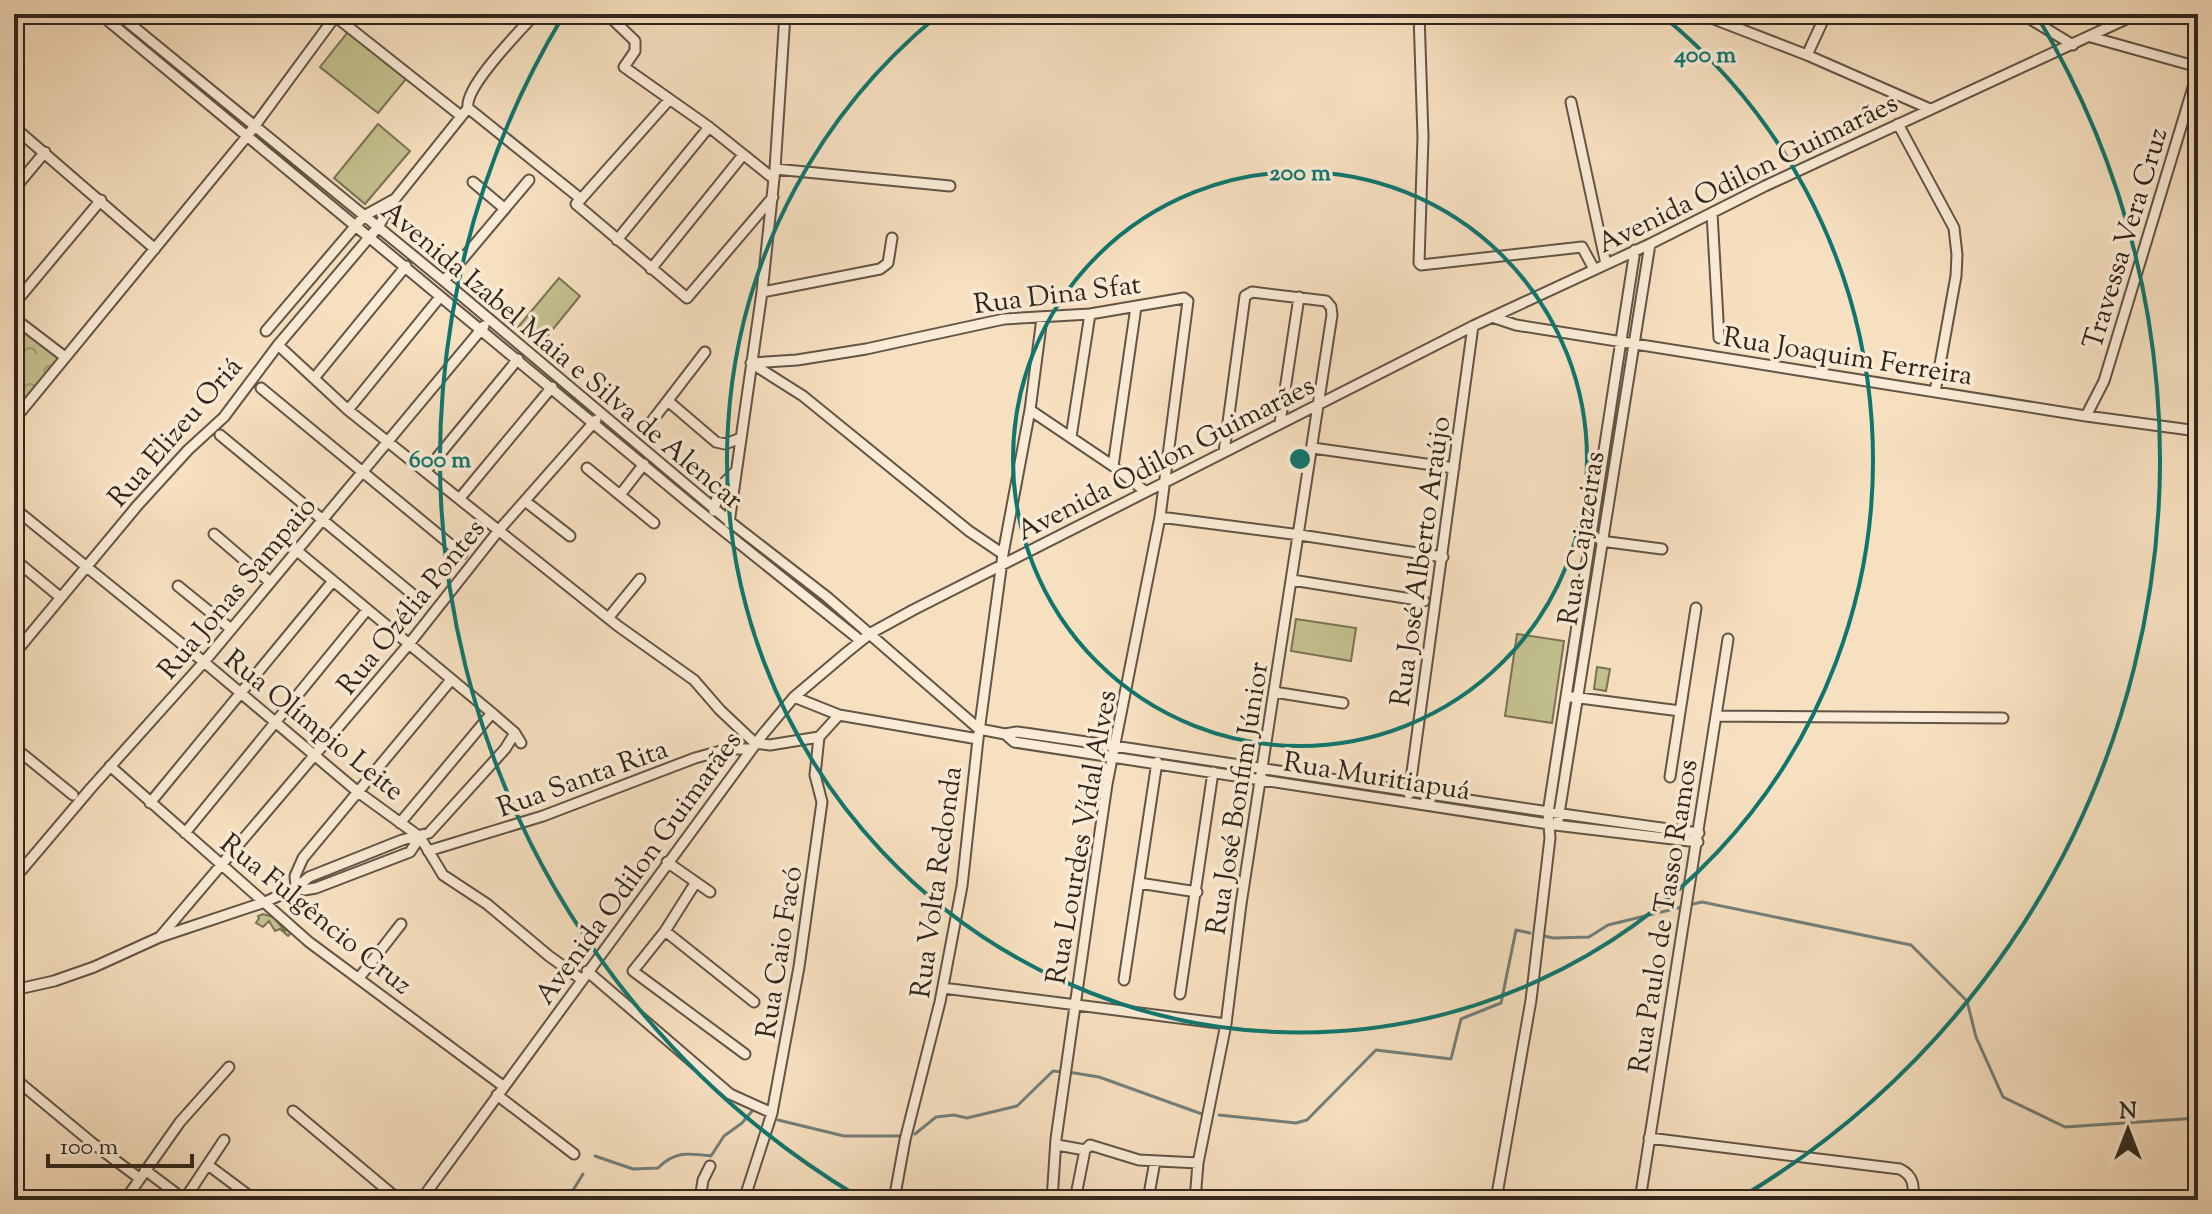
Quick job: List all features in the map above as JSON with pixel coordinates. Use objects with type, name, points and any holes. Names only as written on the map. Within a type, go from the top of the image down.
[{"type":"street","name":"Avenida Izabel Maia e Silva de Alencar","points":[[100,14],[192,90],[340,197],[444,281],[548,369],[644,464],[726,533],[827,597],[871,633],[978,734]]},
{"type":"street","name":"Avenida Izabel Maia e Silva de Alencar","points":[[118,14],[200,80],[251,131],[369,238],[552,387],[598,418],[714,507],[861,641]]},
{"type":"street","name":"Rua Elizeu Oriá","points":[[14,654],[85,566],[188,450],[224,417],[278,345],[378,227],[395,199],[468,108],[470,94],[535,14]]},
{"type":"street","points":[[607,14],[635,41],[635,51],[624,67],[743,155],[775,174],[950,186]]},
{"type":"street","points":[[726,533],[773,197],[785,14]]},
{"type":"street","points":[[1419,14],[1423,137],[1417,260],[1421,265],[1582,247],[1594,269]]},
{"type":"street","points":[[1701,14],[1807,55],[1930,109]]},
{"type":"street","points":[[1807,55],[1826,14]]},
{"type":"street","points":[[2022,14],[2073,45]]},
{"type":"street","name":"Avenida Odilon Guimarães","points":[[421,1200],[753,746],[794,697],[871,633],[1473,326],[2137,14]]},
{"type":"street","points":[[14,420],[251,131],[337,15],[461,116]]},
{"type":"street","points":[[2091,37],[2198,68]]},
{"type":"street","name":"Travessa Vera Cruz","points":[[2086,416],[2104,381],[2198,68]]},
{"type":"street","points":[[192,90],[200,80]]},
{"type":"street","points":[[669,100],[576,204],[687,298],[773,197]]},
{"type":"street","points":[[1571,102],[1606,264]]},
{"type":"street","points":[[468,108],[581,199]]},
{"type":"street","points":[[1898,124],[1954,228],[1956,276],[1935,392]]},
{"type":"street","points":[[14,127],[155,249]]},
{"type":"street","points":[[617,240],[709,127]]},
{"type":"street","points":[[14,189],[45,152]]},
{"type":"street","points":[[651,269],[743,155]]},
{"type":"street","points":[[444,281],[529,180]]},
{"type":"street","points":[[473,182],[505,209]]},
{"type":"street","points":[[332,206],[340,197]]},
{"type":"street","name":"Rua Elizeu Oriá","points":[[266,331],[364,216],[395,199]]},
{"type":"street","points":[[14,304],[101,200]]},
{"type":"street","points":[[1712,213],[1719,338]]},
{"type":"street","points":[[762,292],[884,268],[888,263],[892,238]]},
{"type":"street","name":"Rua Cajazeiras","points":[[1496,1200],[1531,1000],[1553,819],[1578,698],[1632,342],[1650,244]]},
{"type":"street","name":"Rua Cajazeiras","points":[[1553,819],[1565,696],[1635,250]]},
{"type":"street","points":[[315,377],[406,266]]},
{"type":"street","points":[[1224,452],[1243,300],[1252,292],[1299,297],[1280,423]]},
{"type":"street","points":[[297,296],[310,307]]},
{"type":"street","points":[[348,410],[440,297]]},
{"type":"street","name":"Rua José Bonfim Júnior","points":[[1195,1200],[1198,1163],[1226,1024],[1260,774],[1300,535],[1332,315],[1329,304],[1324,300],[1299,297]]},
{"type":"street","name":"Rua Dina Sfat","points":[[751,363],[797,360],[866,349],[1004,319],[1090,314],[1184,298],[1189,305],[1165,482]]},
{"type":"street","points":[[1113,466],[1136,307]]},
{"type":"street","points":[[1071,437],[1090,314]]},
{"type":"street","name":"Rua Joaquim Ferreira","points":[[1492,317],[1516,325],[2198,431]]},
{"type":"street","points":[[14,318],[65,357]]},
{"type":"street","name":"Rua Volta Redonda","points":[[895,1200],[905,1140],[943,988],[968,844],[978,734],[1001,566],[1030,410],[1042,318]]},
{"type":"street","name":"Rua Jonas Sampaio","points":[[15,876],[204,662],[489,320]]},
{"type":"street","name":"Rua José Alberto Araújo","points":[[1408,797],[1473,326]]},
{"type":"street","points":[[278,345],[386,441],[694,680],[753,746],[819,737],[839,715]]},
{"type":"street","points":[[652,421],[705,352]]},
{"type":"street","points":[[426,471],[518,359]]},
{"type":"street","points":[[751,363],[803,396],[969,531],[1003,554]]},
{"type":"street","points":[[540,377],[548,369]]},
{"type":"street","points":[[460,498],[552,387]]},
{"type":"street","points":[[261,388],[462,554]]},
{"type":"street","points":[[668,401],[716,442],[725,444],[741,438]]},
{"type":"street","points":[[1030,410],[1146,492]]},
{"type":"street","name":"Rua Ozélia Pontes","points":[[160,937],[409,644],[499,530],[598,418]]},
{"type":"street","points":[[220,435],[422,602]]},
{"type":"street","points":[[1313,448],[1454,468]]},
{"type":"street","points":[[620,495],[644,464]]},
{"type":"street","points":[[587,468],[654,523]]},
{"type":"street","points":[[713,522],[719,488],[736,471]]},
{"type":"street","name":"Rua Lourdes Vídal Alves","points":[[1052,1200],[1056,1139],[1105,798],[1165,482]]},
{"type":"street","points":[[525,501],[570,536]]},
{"type":"street","name":"Rua Olímpio Leite","points":[[14,508],[358,792],[420,837],[443,875],[487,904],[549,956],[584,975],[730,1094],[772,1113]]},
{"type":"street","points":[[1160,517],[1443,557]]},
{"type":"street","points":[[214,534],[270,582]]},
{"type":"street","points":[[1601,541],[1662,549]]},
{"type":"street","points":[[296,550],[492,713],[515,733],[521,743]]},
{"type":"street","points":[[14,559],[60,597]]},
{"type":"street","points":[[609,617],[640,579]]},
{"type":"street","points":[[1292,580],[1424,601]]},
{"type":"street","points":[[150,803],[333,581]]},
{"type":"street","points":[[178,586],[231,629]]},
{"type":"street","points":[[819,605],[827,597]]},
{"type":"street","points":[[1670,777],[1696,608]]},
{"type":"street","points":[[185,833],[367,610]]},
{"type":"street","name":"Rua Paulo de Tasso Ramos","points":[[1640,1200],[1728,639]]},
{"type":"street","points":[[296,888],[295,876],[303,858],[451,680]]},
{"type":"street","points":[[1274,692],[1343,703]]},
{"type":"street","points":[[1565,696],[1680,711]]},
{"type":"street","name":"Rua Muritiapuá","points":[[794,697],[839,715],[978,734],[1017,732],[1260,774],[1698,838]]},
{"type":"street","points":[[400,823],[492,713]]},
{"type":"street","points":[[1716,716],[2003,718]]},
{"type":"street","points":[[14,990],[54,981],[94,967],[160,937],[265,902],[296,888],[309,877],[402,840],[429,833],[505,749],[515,733]]},
{"type":"street","name":"Rua Caio Facó","points":[[744,1200],[772,1113],[799,967],[821,814],[821,792],[815,775],[819,737]]},
{"type":"street","name":"Rua Santa Rita","points":[[428,851],[543,816],[695,758],[753,746]]},
{"type":"street","points":[[14,747],[73,795]]},
{"type":"street","name":"Rua Muritiapuá","points":[[1115,751],[1213,772],[1260,774]]},
{"type":"street","points":[[1124,980],[1157,762]]},
{"type":"street","name":"Rua Fulgêncio Cruz","points":[[110,766],[309,942],[359,978],[574,1154]]},
{"type":"street","points":[[1180,994],[1213,772]]},
{"type":"street","points":[[667,862],[710,892]]},
{"type":"street","points":[[696,882],[665,931],[633,971],[745,1054]]},
{"type":"street","points":[[1139,883],[1197,892]]},
{"type":"street","points":[[359,978],[401,924]]},
{"type":"street","points":[[665,931],[754,1002]]},
{"type":"street","points":[[943,988],[1226,1024]]},
{"type":"street","points":[[125,1200],[180,1122],[229,1067]]},
{"type":"street","points":[[14,1078],[91,1142],[185,1200],[224,1140]]},
{"type":"street","points":[[293,1111],[399,1200]]},
{"type":"street","points":[[1649,1138],[1900,1169],[1912,1179],[1913,1200]]},
{"type":"street","points":[[1057,1145],[1085,1150]]},
{"type":"street","points":[[1075,1200],[1085,1150],[1090,1145],[1128,1157],[1198,1163]]},
{"type":"street","points":[[1148,1200],[1155,1161]]},
{"type":"street","points":[[208,1165],[255,1200]]},
{"type":"street","points":[[700,1200],[703,1180],[710,1166]]},
{"type":"green space","points":[[348,32],[406,79],[378,113],[320,67]]},
{"type":"green space","points":[[378,124],[410,151],[365,204],[334,178]]},
{"type":"green space","points":[[559,278],[580,296],[540,345],[518,327]]},
{"type":"green space","points":[[14,323],[56,354],[58,361],[14,413]]},
{"type":"green space","points":[[1296,619],[1356,628],[1351,661],[1291,651]]},
{"type":"green space","points":[[1517,634],[1564,641],[1552,723],[1505,716]]},
{"type":"green space","points":[[1597,667],[1610,669],[1606,691],[1594,689]]},
{"type":"green space","points":[[258,916],[273,917],[285,931],[287,929],[291,933],[288,936],[280,929],[275,931],[269,921],[263,927],[256,923]]},
{"type":"waterway","points":[[1693,904],[1702,902],[1911,945],[1967,1001],[1976,1037],[2003,1097],[2065,1127],[2198,1118]]},
{"type":"waterway","points":[[1544,936],[1589,937],[1608,925],[1682,907]]},
{"type":"waterway","points":[[1219,1115],[1296,1123],[1307,1120],[1376,1050],[1451,1059],[1461,1019],[1501,1003],[1516,930],[1530,933]]},
{"type":"waterway","points":[[915,1134],[936,1117],[954,1115],[967,1118],[1017,1106],[1053,1071],[1063,1072]]},
{"type":"waterway","points":[[1068,1072],[1099,1077],[1202,1114]]},
{"type":"waterway","points":[[595,1156],[633,1169],[658,1168],[682,1154],[711,1156],[724,1136],[753,1110]]},
{"type":"waterway","points":[[778,1120],[844,1136],[901,1136]]},
{"type":"waterway","points":[[567,1200],[583,1174]]}]
